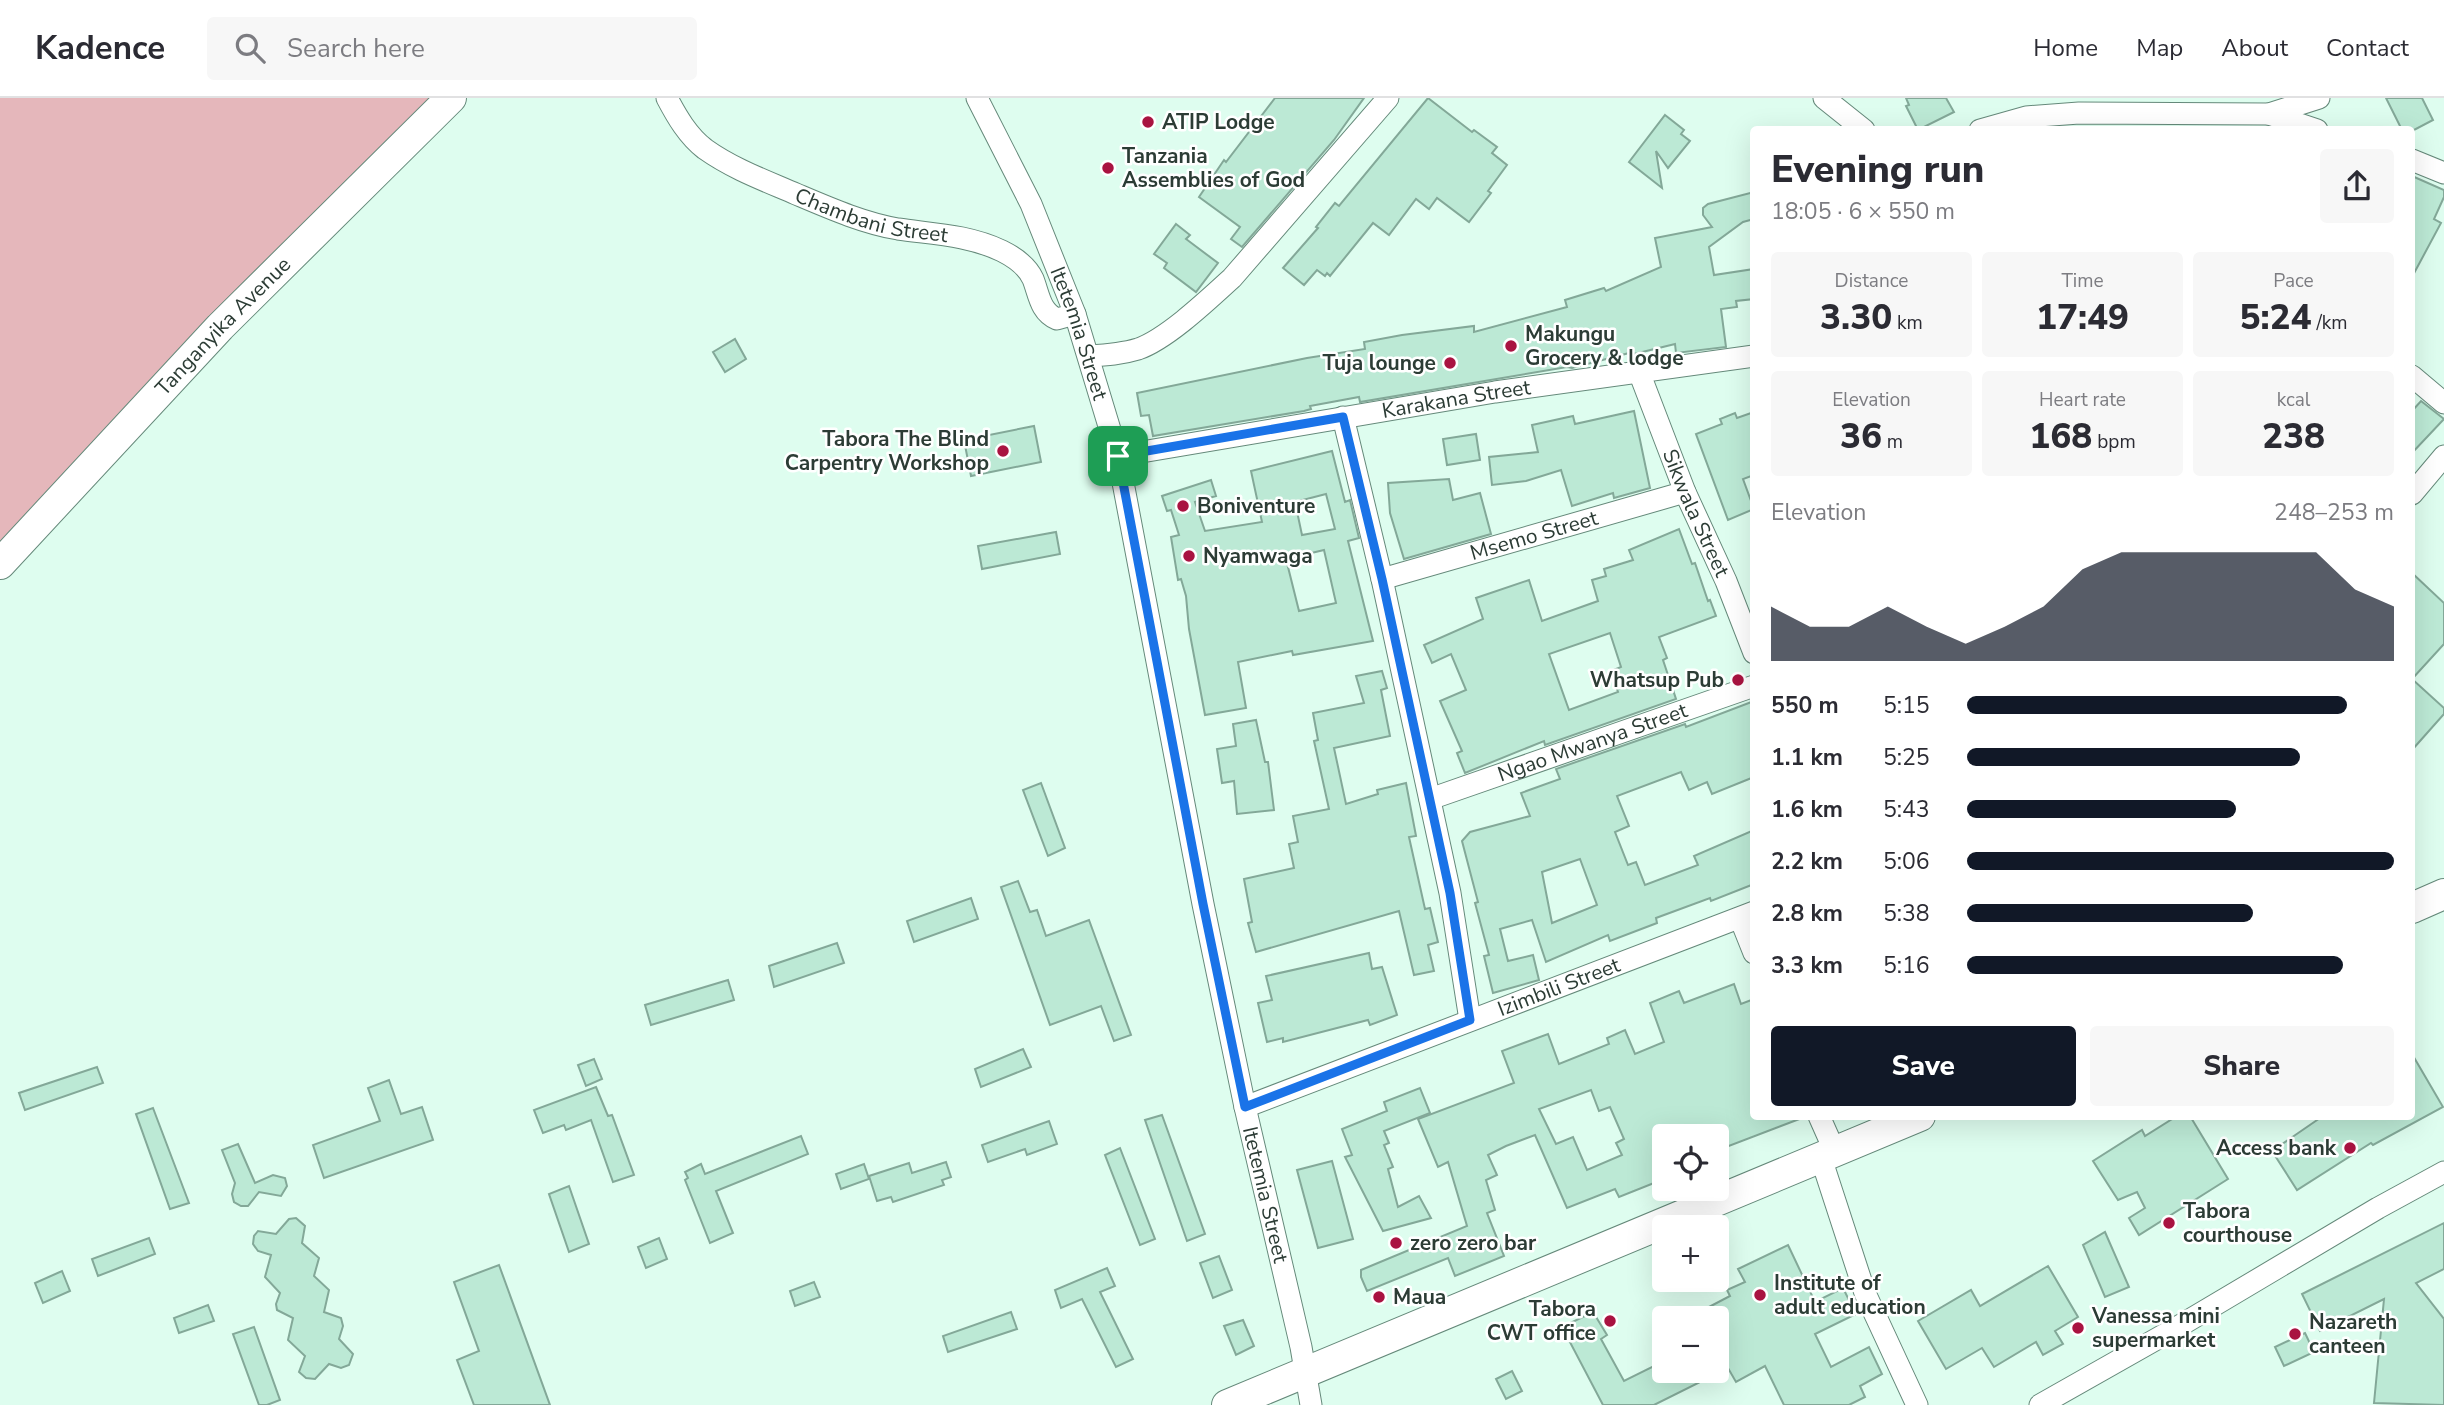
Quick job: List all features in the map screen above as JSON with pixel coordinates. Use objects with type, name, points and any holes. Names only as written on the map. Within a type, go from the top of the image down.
[{"type":"main road","name":"Tanganyika Avenue","points":[[0,564],[220,327],[452,98]]},
{"type":"main road","points":[[2415,907],[2444,894]]},
{"type":"main road","points":[[1227,1405],[1911,1120]]},
{"type":"street","name":"Chambani Street","points":[[667,98],[678,120],[703,148],[730,164],[856,218],[899,229],[961,237],[1001,250],[1025,267],[1047,313],[1057,318],[1075,314]]},
{"type":"street","name":"Itetemia Street","points":[[978,98],[1031,204],[1075,314],[1090,356],[1118,456],[1203,904],[1245,1107],[1301,1347],[1311,1405]]},
{"type":"street","points":[[1090,356],[1139,349],[1157,339],[1208,300],[1233,278],[1388,98]]},
{"type":"street","points":[[1824,98],[1859,126]]},
{"type":"street","points":[[2269,114],[2319,98]]},
{"type":"street","points":[[1994,126],[2078,105],[2269,114],[2304,126]]},
{"type":"street","points":[[2415,161],[2444,173]]},
{"type":"street","name":"Karakana Street","points":[[1118,456],[1343,417],[1750,357]]},
{"type":"street","name":"Sikwala Street","points":[[1639,372],[1685,492],[1726,581],[1750,643]]},
{"type":"street","points":[[2415,379],[2444,403]]},
{"type":"street","points":[[1343,417],[1382,579],[1450,893],[1470,1020]]},
{"type":"street","points":[[2415,491],[2444,456]]},
{"type":"street","name":"Msemo Street","points":[[1382,579],[1685,492]]},
{"type":"street","name":"Ngao Mwanya Street","points":[[1430,799],[1750,687]]},
{"type":"street","name":"Izimbili Street","points":[[1245,1107],[1747,915]]},
{"type":"street","points":[[1820,1120],[1865,1293],[1917,1405]]},
{"type":"street","points":[[2040,1405],[2444,1172]]},
{"type":"shaded area","points":[[0,98],[440,98],[0,562]]},
{"type":"building","points":[[1275,98],[1364,98],[1334,140],[1242,247],[1231,239],[1240,227],[1199,197],[1224,160],[1226,162]]},
{"type":"building","points":[[1428,98],[1472,132],[1474,130],[1497,147],[1492,153],[1507,165],[1488,191],[1491,193],[1469,222],[1437,198],[1429,209],[1416,199],[1389,235],[1373,223],[1330,276],[1317,270],[1304,285],[1283,268],[1318,228],[1316,227],[1335,203],[1339,206]]},
{"type":"building","points":[[1906,98],[1946,98],[1954,112],[1926,126],[1916,126],[1906,106],[1909,105]]},
{"type":"building","points":[[2386,98],[2422,98],[2433,120],[2415,129],[2415,126],[2400,126]]},
{"type":"building","points":[[1665,115],[1684,130],[1681,134],[1690,141],[1668,168],[1656,151],[1662,188],[1629,162]]},
{"type":"building","points":[[2415,177],[2444,190],[2444,197],[2434,219],[2441,223],[2415,271]]},
{"type":"building","points":[[1750,193],[1750,220],[1743,222],[1709,247],[1714,275],[1750,270],[1750,299],[1736,301],[1737,307],[1721,309],[1726,347],[1676,353],[1675,344],[1572,368],[1360,402],[1359,397],[1310,406],[1311,409],[1304,411],[1153,436],[1149,415],[1141,416],[1137,393],[1307,358],[1365,349],[1364,342],[1402,335],[1474,326],[1474,332],[1567,307],[1565,300],[1604,288],[1606,291],[1661,267],[1655,238],[1712,227],[1703,215],[1703,208],[1708,204]]},
{"type":"building","points":[[1176,224],[1190,235],[1186,239],[1218,263],[1196,292],[1164,268],[1167,263],[1154,254]]},
{"type":"building","points":[[735,339],[746,359],[725,372],[713,352]]},
{"type":"building","points":[[2421,401],[2444,419],[2415,450],[2415,408]]},
{"type":"building","points":[[1634,411],[1650,488],[1614,498],[1613,493],[1572,506],[1561,470],[1526,481],[1492,485],[1489,457],[1538,452],[1532,425],[1573,416],[1575,424]]},
{"type":"building","points":[[1735,413],[1737,418],[1750,413],[1750,476],[1743,479],[1750,498],[1750,511],[1728,520],[1696,434],[1722,424],[1720,419]]},
{"type":"building","name":"Tabora The Blind Carpentry Workshop","points":[[1034,426],[1041,462],[971,476],[964,440]]},
{"type":"building","points":[[1476,434],[1480,460],[1447,465],[1443,439]]},
{"type":"building","points":[[1332,451],[1345,502],[1350,500],[1359,538],[1348,541],[1373,641],[1293,655],[1292,651],[1238,662],[1246,708],[1205,715],[1189,629],[1186,596],[1181,579],[1178,580],[1171,537],[1179,535],[1171,510],[1167,511],[1162,496],[1211,480],[1216,496],[1195,502],[1205,531],[1262,522],[1251,471]],"holes":[[[1326,494],[1335,529],[1302,535],[1295,502]],[[1324,550],[1336,603],[1299,611],[1286,559]]]},
{"type":"building","points":[[1449,479],[1453,500],[1480,493],[1491,534],[1404,559],[1390,513],[1388,483]]},
{"type":"building","points":[[1679,529],[1716,616],[1659,637],[1667,658],[1663,660],[1676,699],[1545,745],[1544,741],[1465,773],[1457,753],[1462,751],[1440,701],[1466,690],[1451,654],[1432,663],[1424,645],[1483,619],[1476,598],[1529,580],[1542,621],[1598,601],[1592,580],[1606,576],[1604,569],[1633,560],[1629,550]],"holes":[[[1610,633],[1621,667],[1611,671],[1618,692],[1569,710],[1549,654]]]},
{"type":"building","points":[[1056,532],[1060,554],[982,569],[978,546]]},
{"type":"building","points":[[2415,576],[2444,603],[2444,644],[2415,676]]},
{"type":"building","points":[[1382,671],[1387,688],[1381,690],[1390,736],[1334,748],[1346,804],[1378,794],[1377,790],[1406,783],[1416,836],[1409,837],[1425,909],[1430,908],[1438,942],[1428,945],[1434,971],[1414,975],[1399,911],[1256,952],[1248,923],[1252,922],[1244,879],[1294,868],[1289,844],[1298,842],[1293,816],[1329,809],[1314,741],[1318,740],[1313,713],[1364,703],[1356,676]]},
{"type":"building","points":[[2415,682],[2444,708],[2444,714],[2415,747]]},
{"type":"building","points":[[1750,703],[1750,779],[1712,794],[1707,782],[1689,790],[1681,772],[1617,796],[1629,826],[1615,832],[1628,865],[1636,862],[1645,885],[1698,865],[1694,856],[1750,832],[1750,886],[1656,918],[1657,923],[1610,941],[1608,935],[1546,962],[1532,920],[1500,929],[1508,961],[1533,955],[1539,980],[1493,993],[1484,956],[1489,955],[1462,841],[1470,832],[1530,816],[1521,793],[1560,779],[1556,769],[1685,724],[1686,727]],"holes":[[[1580,859],[1597,905],[1552,923],[1542,872]]]},
{"type":"building","points":[[1256,720],[1265,762],[1268,762],[1274,810],[1237,814],[1234,781],[1222,783],[1217,749],[1236,746],[1233,724]]},
{"type":"building","points":[[1041,783],[1065,848],[1048,856],[1023,790]]},
{"type":"building","points":[[1018,881],[1030,912],[1037,910],[1046,936],[1089,920],[1131,1035],[1114,1041],[1101,1006],[1050,1025],[1001,887]]},
{"type":"building","points":[[971,898],[978,919],[914,942],[907,921]]},
{"type":"building","points":[[837,943],[844,963],[774,987],[769,966]]},
{"type":"building","points":[[1369,953],[1372,969],[1382,967],[1397,1015],[1370,1025],[1368,1020],[1283,1042],[1283,1038],[1267,1042],[1258,1003],[1272,1000],[1266,976]]},
{"type":"building","points":[[728,980],[734,1000],[651,1025],[645,1005]]},
{"type":"building","points":[[1734,984],[1741,1004],[1750,1001],[1750,1120],[1797,1120],[1729,1146],[1729,1124],[1652,1124],[1652,1184],[1619,1197],[1615,1189],[1567,1208],[1535,1135],[1506,1146],[1488,1155],[1497,1175],[1486,1180],[1495,1210],[1487,1213],[1504,1256],[1455,1276],[1448,1258],[1367,1291],[1361,1270],[1467,1226],[1448,1162],[1438,1167],[1418,1119],[1514,1083],[1502,1051],[1548,1034],[1559,1064],[1609,1044],[1607,1038],[1625,1030],[1635,1054],[1664,1042],[1650,1003],[1679,991],[1684,1003]],"holes":[[[1591,1090],[1599,1111],[1610,1107],[1624,1139],[1616,1143],[1622,1155],[1587,1170],[1573,1137],[1556,1144],[1539,1109]]]},
{"type":"building","points":[[1023,1049],[1031,1067],[981,1087],[975,1069]]},
{"type":"building","points":[[594,1059],[602,1079],[586,1086],[578,1065]]},
{"type":"building","points":[[2415,1059],[2443,1107],[2373,1145],[2371,1143],[2297,1190],[2272,1151],[2317,1120],[2415,1120]]},
{"type":"building","points":[[97,1067],[103,1083],[25,1110],[19,1093]]},
{"type":"building","points":[[389,1080],[401,1114],[422,1107],[433,1140],[324,1178],[313,1145],[380,1121],[368,1088]]},
{"type":"building","points":[[596,1087],[608,1116],[612,1115],[634,1175],[613,1182],[591,1120],[566,1130],[564,1125],[543,1133],[534,1110]]},
{"type":"building","points":[[1420,1088],[1430,1113],[1384,1131],[1389,1143],[1384,1145],[1393,1167],[1388,1169],[1398,1207],[1419,1196],[1431,1218],[1383,1231],[1345,1157],[1352,1155],[1342,1129],[1387,1111],[1384,1102]]},
{"type":"building","points":[[153,1108],[189,1203],[170,1209],[136,1114]]},
{"type":"building","points":[[1162,1115],[1205,1234],[1187,1241],[1145,1120]]},
{"type":"building","points":[[2171,1120],[2192,1120],[2228,1179],[2139,1235],[2129,1218],[2145,1208],[2137,1192],[2118,1200],[2093,1161],[2142,1130],[2145,1136]]},
{"type":"building","points":[[1049,1121],[1057,1144],[1027,1155],[1025,1149],[988,1162],[982,1145]]},
{"type":"building","points":[[801,1136],[808,1154],[716,1191],[733,1233],[710,1243],[685,1180],[688,1178],[685,1172],[701,1164],[705,1174]]},
{"type":"building","points":[[238,1144],[255,1183],[273,1175],[285,1178],[287,1186],[281,1196],[259,1192],[248,1206],[234,1202],[232,1194],[235,1183],[222,1150]]},
{"type":"building","points":[[1120,1148],[1155,1239],[1140,1245],[1105,1155]]},
{"type":"building","points":[[1332,1161],[1353,1239],[1318,1248],[1297,1170]]},
{"type":"building","points":[[946,1162],[951,1177],[942,1180],[944,1185],[893,1202],[891,1197],[877,1201],[869,1176],[909,1163],[912,1173]]},
{"type":"building","points":[[864,1164],[869,1179],[841,1189],[836,1174]]},
{"type":"building","points":[[569,1186],[589,1244],[569,1252],[549,1194]]},
{"type":"building","points":[[296,1218],[305,1226],[302,1243],[319,1258],[314,1276],[329,1290],[324,1312],[341,1318],[343,1326],[339,1339],[353,1354],[349,1365],[341,1368],[329,1364],[315,1379],[306,1378],[299,1372],[305,1356],[288,1340],[293,1318],[277,1310],[280,1293],[265,1277],[271,1255],[258,1251],[253,1244],[258,1231],[276,1234],[289,1219]]},
{"type":"building","points":[[2444,1223],[2444,1269],[2416,1283],[2444,1319],[2444,1405],[2374,1403],[2384,1299],[2320,1331],[2302,1294]]},
{"type":"building","points":[[2105,1232],[2129,1287],[2105,1297],[2083,1245]]},
{"type":"building","points":[[149,1238],[155,1254],[98,1276],[92,1259]]},
{"type":"building","points":[[659,1238],[667,1259],[646,1268],[638,1247]]},
{"type":"building","points":[[1788,1245],[1815,1302],[1843,1288],[1856,1314],[1815,1334],[1831,1367],[1869,1347],[1882,1374],[1860,1386],[1865,1397],[1849,1405],[1784,1405],[1765,1366],[1736,1382],[1729,1370],[1729,1306],[1711,1306],[1730,1296],[1729,1289],[1745,1282],[1738,1269]]},
{"type":"building","points":[[1219,1256],[1232,1290],[1213,1298],[1200,1263]]},
{"type":"building","points":[[499,1265],[550,1405],[474,1405],[457,1360],[479,1351],[454,1282]]},
{"type":"building","points":[[2048,1266],[2078,1317],[2055,1331],[2063,1344],[2043,1355],[2036,1342],[1994,1367],[1982,1348],[1946,1369],[1918,1321],[1971,1290],[1980,1306]]},
{"type":"building","points":[[1107,1268],[1115,1286],[1100,1292],[1133,1359],[1116,1367],[1082,1299],[1061,1308],[1055,1290]]},
{"type":"building","points":[[62,1271],[70,1291],[43,1303],[35,1283]]},
{"type":"building","points":[[814,1282],[820,1297],[795,1306],[790,1291]]},
{"type":"building","points":[[208,1305],[214,1321],[179,1333],[174,1318]]},
{"type":"building","points":[[1011,1312],[1017,1329],[948,1352],[943,1336]]},
{"type":"building","points":[[1593,1312],[1607,1335],[1601,1339],[1624,1381],[1652,1367],[1652,1383],[1698,1383],[1654,1405],[1603,1405],[1562,1327]]},
{"type":"building","points":[[1243,1320],[1254,1346],[1236,1355],[1224,1326]]},
{"type":"building","points":[[254,1327],[280,1400],[267,1405],[259,1405],[233,1334]]},
{"type":"building","points":[[2305,1333],[2314,1352],[2284,1366],[2275,1347]]},
{"type":"building","points":[[1512,1371],[1522,1391],[1506,1399],[1496,1379]]},
{"type":"place","name":"ATIP Lodge","points":[[1148,122]]},
{"type":"place","name":"Tanzania Assemblies of God","points":[[1108,168]]},
{"type":"place","name":"Makungu Grocery & lodge","points":[[1511,346]]},
{"type":"place","name":"Tuja lounge","points":[[1450,363]]},
{"type":"place","name":"Tabora The Blind Carpentry Workshop","points":[[1003,451]]},
{"type":"place","name":"Boniventure","points":[[1183,506]]},
{"type":"place","name":"Nyamwaga","points":[[1189,556]]},
{"type":"place","name":"Whatsup Pub","points":[[1738,680]]},
{"type":"place","name":"Access bank","points":[[2350,1148]]},
{"type":"place","name":"Tabora courthouse","points":[[2169,1223]]},
{"type":"place","name":"zero zero bar","points":[[1396,1243]]},
{"type":"place","name":"Institute of adult education","points":[[1760,1295]]},
{"type":"place","name":"Maua","points":[[1379,1297]]},
{"type":"place","name":"Tabora CWT office","points":[[1610,1321]]},
{"type":"place","name":"Vanessa mini supermarket","points":[[2078,1328]]},
{"type":"place","name":"Nazareth canteen","points":[[2295,1334]]},
{"type":"route","points":[[1343,417],[1382,579],[1450,893],[1470,1020],[1245,1107],[1203,904],[1118,456],[1343,417]]}]
